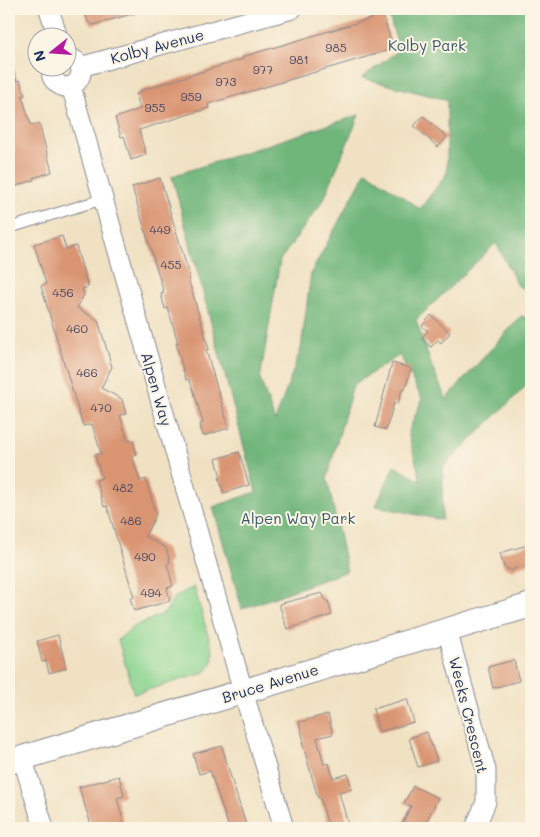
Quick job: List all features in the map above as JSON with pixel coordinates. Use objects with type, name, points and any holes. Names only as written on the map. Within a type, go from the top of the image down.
[{"type":"street","points":[[50,9],[55,28]]},
{"type":"street","name":"Kolby Avenue","points":[[78,61],[286,10]]},
{"type":"street","points":[[53,78],[61,86],[71,86],[81,77],[78,71]]},
{"type":"street","name":"Alpen Way","points":[[71,86],[243,692]]},
{"type":"street","name":"Bruce Avenue","points":[[16,760],[531,605]]},
{"type":"street","name":"Weeks Crescent","points":[[447,630],[486,770],[486,802],[476,828]]},
{"type":"street","points":[[243,692],[284,828]]},
{"type":"street","points":[[16,760],[44,828]]},
{"type":"lane","points":[[9,228],[103,199]]},
{"type":"green space","points":[[387,9],[531,9],[531,291],[518,286],[496,243],[416,320],[432,367],[446,399],[521,316],[531,318],[531,381],[443,467],[442,520],[376,506],[394,466],[421,481],[408,433],[422,399],[400,355],[353,385],[327,478],[347,571],[242,609],[213,507],[256,492],[172,176],[359,115],[323,201],[280,260],[260,379],[275,421],[301,349],[311,273],[366,171],[420,209],[447,173],[447,100],[362,78],[399,50]]},
{"type":"green space","points":[[194,587],[213,652],[212,664],[204,673],[134,694],[118,640],[133,627],[165,613],[175,597]]},
{"type":"building","points":[[84,9],[135,9],[135,13],[93,25],[88,22]]},
{"type":"building","points":[[383,15],[393,49],[208,104],[209,108],[139,130],[146,155],[131,160],[124,136],[121,137],[115,118],[140,109],[136,94],[140,93],[139,91],[243,59],[242,57]]},
{"type":"building","points":[[9,65],[12,65],[17,81],[20,80],[25,95],[22,96],[31,125],[39,123],[52,172],[16,186],[13,176],[9,177]]},
{"type":"building","points":[[423,116],[447,137],[438,147],[414,126]]},
{"type":"building","points":[[160,178],[190,277],[188,278],[209,349],[206,350],[229,428],[203,436],[200,424],[203,423],[189,379],[186,380],[176,343],[178,343],[168,308],[165,309],[161,294],[164,293],[132,187]]},
{"type":"building","points":[[62,236],[66,249],[76,246],[88,287],[82,289],[84,295],[77,308],[98,320],[112,367],[101,388],[122,399],[126,414],[120,415],[128,441],[133,440],[137,454],[132,456],[140,481],[146,479],[156,515],[145,536],[166,548],[170,562],[167,564],[173,586],[167,588],[170,601],[134,611],[130,598],[134,597],[107,506],[104,507],[96,480],[102,478],[95,455],[101,453],[92,424],[83,426],[41,286],[46,284],[34,244]]},
{"type":"building","points":[[431,315],[450,333],[441,343],[438,340],[431,347],[421,338],[428,331],[422,326]]},
{"type":"building","points":[[392,363],[411,368],[405,390],[402,389],[398,404],[394,403],[386,430],[375,427]]},
{"type":"building","points":[[239,452],[249,485],[224,493],[216,459]]},
{"type":"building","points":[[531,544],[531,563],[515,568],[513,571],[504,567],[500,553]]},
{"type":"building","points":[[322,593],[326,601],[328,601],[332,615],[287,629],[279,604]]},
{"type":"building","points":[[58,635],[66,668],[49,673],[46,661],[42,662],[37,641]]},
{"type":"building","points":[[514,660],[519,681],[493,688],[488,667]]},
{"type":"building","points":[[407,699],[414,722],[379,732],[373,709]]},
{"type":"building","points":[[328,714],[333,734],[317,738],[324,764],[329,763],[333,778],[348,774],[352,789],[339,792],[349,828],[330,828],[328,825],[302,742],[304,742],[299,722]]},
{"type":"building","points":[[427,732],[437,761],[418,767],[409,738]]},
{"type":"building","points":[[222,746],[247,828],[229,828],[210,771],[199,774],[193,754]]},
{"type":"building","points":[[119,776],[124,796],[117,798],[125,828],[92,828],[79,787]]},
{"type":"building","points":[[413,786],[438,798],[423,828],[400,828],[411,806],[404,803]]},
{"type":"park label","name":"Kolby Park","points":[[427,45]]},
{"type":"park label","name":"Alpen Way Park","points":[[298,518]]}]
